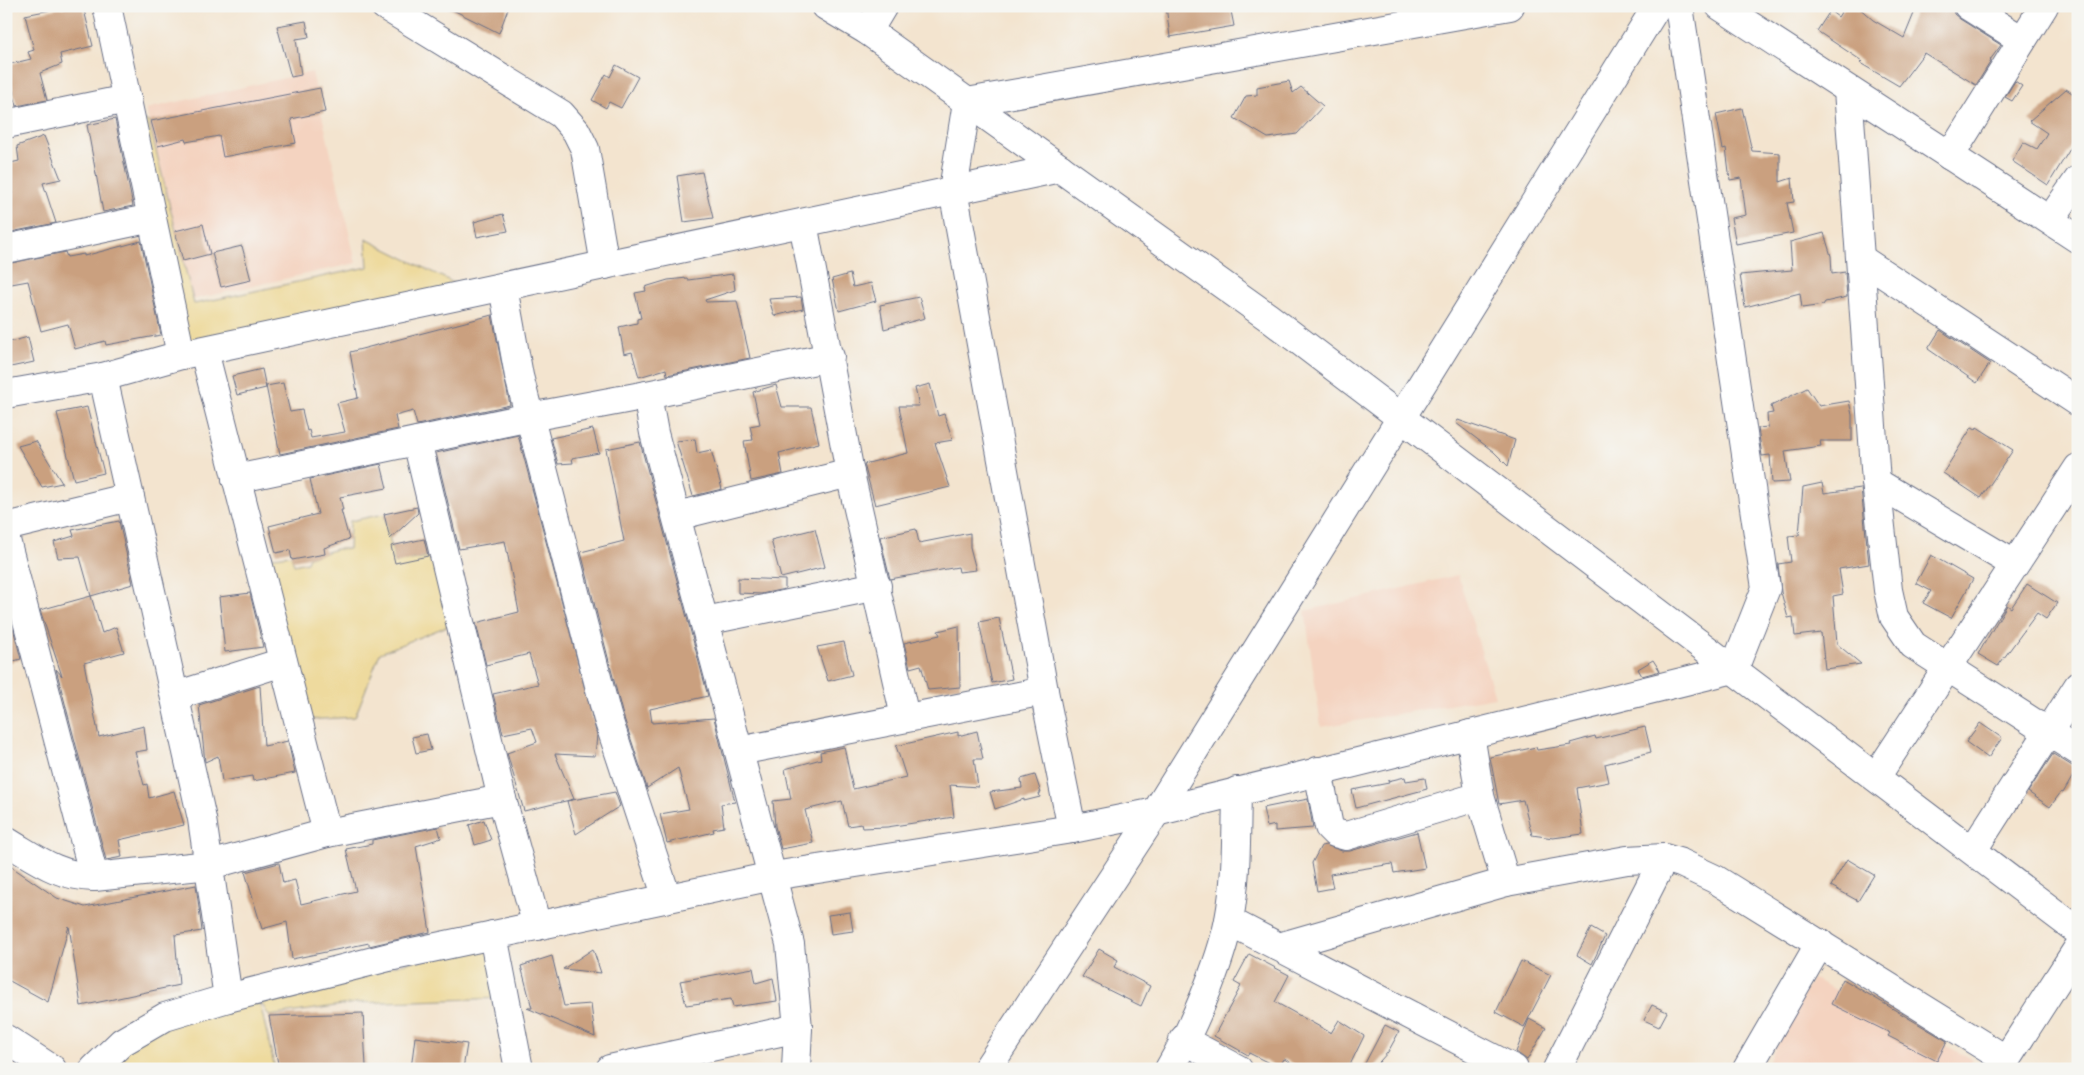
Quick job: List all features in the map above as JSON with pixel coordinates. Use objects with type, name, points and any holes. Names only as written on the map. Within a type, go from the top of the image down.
[{"type":"street","points":[[107,6],[152,218],[192,353],[236,479],[327,833]]},
{"type":"street","points":[[385,6],[561,114],[576,131],[585,149],[605,265]]},
{"type":"street","points":[[826,6],[868,31],[1268,317],[2078,931]]},
{"type":"street","points":[[868,31],[884,6]]},
{"type":"street","points":[[967,102],[1510,6]]},
{"type":"street","points":[[987,1069],[1156,812],[1657,6]]},
{"type":"street","points":[[1679,6],[1766,588],[1734,669]]},
{"type":"street","points":[[1720,6],[2078,239]]},
{"type":"street","points":[[1968,6],[2022,40]]},
{"type":"street","points":[[1950,156],[2044,6]]},
{"type":"street","points":[[1848,90],[1876,482],[1888,590],[1894,617],[1913,645],[2078,751]]},
{"type":"street","points":[[6,124],[127,100]]},
{"type":"street","points":[[967,102],[953,190],[1044,691],[1072,829]]},
{"type":"street","points":[[6,394],[102,377],[192,353],[1060,168]]},
{"type":"street","points":[[2050,220],[2078,180]]},
{"type":"street","points":[[6,249],[152,218]]},
{"type":"street","points":[[803,223],[830,357],[850,473],[905,717]]},
{"type":"street","points":[[1861,259],[2078,402]]},
{"type":"street","points":[[503,287],[519,376],[607,716],[667,898]]},
{"type":"street","points":[[236,479],[530,417],[830,357]]},
{"type":"street","points":[[102,377],[175,696],[210,865],[228,998]]},
{"type":"street","points":[[647,395],[654,433],[774,876],[790,944],[798,1028],[796,1069]]},
{"type":"street","points":[[417,441],[502,799],[537,926]]},
{"type":"street","points":[[1876,777],[2078,468]]},
{"type":"street","points":[[677,516],[850,473]]},
{"type":"street","points":[[1876,482],[2014,564]]},
{"type":"street","points":[[6,527],[130,497]]},
{"type":"street","points":[[6,540],[94,877]]},
{"type":"street","points":[[705,621],[877,586]]},
{"type":"street","points":[[175,696],[283,662]]},
{"type":"street","points":[[94,1069],[122,1042],[165,1017],[228,998],[388,957],[774,876],[1072,829],[1156,812],[1734,669]]},
{"type":"street","points":[[1973,850],[2078,686]]},
{"type":"street","points":[[739,751],[1044,691]]},
{"type":"street","points":[[1470,734],[1480,796],[1506,882]]},
{"type":"street","points":[[1318,771],[1329,827],[1335,833],[1346,836],[1480,796]]},
{"type":"street","points":[[1169,1069],[1214,973],[1229,921],[1234,874],[1238,791]]},
{"type":"street","points":[[6,841],[58,871],[77,876],[94,877],[210,865],[327,833],[502,799]]},
{"type":"street","points":[[1279,947],[1506,882],[1627,860],[1664,858],[1681,862],[1715,879],[1820,942],[2002,1064],[2078,948]]},
{"type":"street","points":[[1557,1069],[1664,858]]},
{"type":"street","points":[[1229,921],[1504,1066]]},
{"type":"street","points":[[494,935],[519,1069]]},
{"type":"street","points":[[1747,1069],[1820,942]]},
{"type":"street","points":[[610,1069],[798,1028]]},
{"type":"street","points":[[6,1039],[52,1069]]},
{"type":"street","points":[[1183,1040],[1238,1069]]},
{"type":"shaded area","points":[[312,72],[356,263],[190,300],[146,109]]},
{"type":"shaded area","points":[[1458,575],[1495,697],[1321,727],[1305,611]]},
{"type":"shaded area","points":[[1812,978],[1972,1059],[1968,1069],[1765,1069]]},
{"type":"sand","points":[[130,115],[149,122],[194,304],[368,267],[366,239],[474,293],[189,354]]},
{"type":"sand","points":[[384,514],[395,563],[444,554],[450,625],[380,653],[355,717],[306,720],[257,559],[291,555],[294,565],[307,562],[309,557],[337,549],[349,549],[350,521]]},
{"type":"sand","points":[[486,945],[500,967],[505,998],[355,1003],[269,1016],[259,999],[275,1069],[102,1069],[151,1026],[258,996]]},
{"type":"building","points":[[71,6],[83,6],[93,46],[60,54],[62,64],[40,73],[47,100],[17,106],[6,65],[31,59],[28,52],[34,50],[25,15]]},
{"type":"building","points":[[445,6],[509,6],[499,33]]},
{"type":"building","points":[[1166,6],[1230,6],[1234,26],[1170,37]]},
{"type":"building","points":[[1845,6],[1857,6],[1873,20],[1904,38],[1917,6],[1953,6],[1954,14],[1960,19],[2001,45],[1976,85],[1924,53],[1899,86],[1860,63],[1862,61],[1817,31],[1830,11],[1838,17]]},
{"type":"building","points":[[306,21],[309,37],[296,39],[301,75],[291,77],[277,26]]},
{"type":"building","points":[[616,65],[638,77],[621,108],[609,102],[606,108],[592,100],[606,74],[610,77]]},
{"type":"building","points":[[1289,81],[1293,93],[1301,87],[1323,106],[1297,134],[1268,138],[1234,118],[1246,96],[1257,95],[1257,87]]},
{"type":"building","points":[[2015,81],[2022,86],[2012,101],[2005,97]]},
{"type":"building","points":[[320,88],[325,112],[291,119],[296,143],[223,157],[219,136],[186,142],[185,139],[158,146],[151,121]]},
{"type":"building","points":[[2066,89],[2078,97],[2078,136],[2048,185],[2012,161],[2023,142],[2037,149],[2047,133],[2029,121]]},
{"type":"building","points":[[1742,108],[1752,151],[1780,153],[1780,182],[1792,178],[1794,202],[1787,203],[1793,233],[1736,244],[1731,218],[1746,215],[1741,178],[1730,180],[1726,148],[1723,149],[1716,114]]},
{"type":"building","points":[[115,119],[133,206],[103,212],[87,125]]},
{"type":"building","points":[[44,136],[61,179],[43,183],[56,223],[6,233],[6,195],[12,194],[6,164],[19,161],[17,146]]},
{"type":"building","points":[[702,172],[713,218],[684,222],[677,176]]},
{"type":"building","points":[[503,214],[508,231],[477,237],[474,222]]},
{"type":"building","points":[[203,224],[210,254],[183,261],[175,231]]},
{"type":"building","points":[[1824,233],[1831,256],[1832,274],[1845,272],[1847,297],[1825,302],[1823,305],[1802,308],[1800,293],[1745,307],[1740,275],[1792,270],[1790,242]]},
{"type":"building","points":[[141,241],[161,335],[106,345],[105,341],[75,349],[68,324],[41,331],[28,281],[6,285],[6,264],[65,252],[67,257],[84,254],[84,256]]},
{"type":"building","points":[[242,246],[251,280],[221,287],[212,253]]},
{"type":"building","points":[[733,274],[735,290],[705,300],[706,302],[737,301],[750,358],[667,375],[666,369],[639,377],[632,352],[624,354],[619,327],[637,323],[637,319],[641,318],[635,293],[646,291],[645,287],[668,280],[687,278],[688,280]]},
{"type":"building","points":[[850,274],[853,287],[871,283],[876,301],[839,311],[832,279]]},
{"type":"building","points":[[801,297],[803,309],[774,316],[769,299]]},
{"type":"building","points":[[919,297],[925,318],[884,329],[880,305]]},
{"type":"building","points":[[492,315],[510,405],[417,425],[413,411],[395,416],[398,429],[280,454],[266,386],[283,383],[290,412],[302,410],[307,431],[309,430],[311,438],[345,432],[337,403],[358,398],[350,352]]},
{"type":"building","points":[[1940,330],[1990,363],[1977,383],[1928,349]]},
{"type":"building","points":[[28,337],[34,362],[6,368],[6,343]]},
{"type":"building","points":[[262,369],[266,388],[237,395],[232,376]]},
{"type":"building","points":[[930,384],[938,416],[944,414],[953,440],[935,443],[950,487],[875,505],[864,464],[908,453],[899,406],[919,406],[915,388]]},
{"type":"building","points":[[776,385],[782,407],[811,407],[819,443],[779,453],[783,474],[751,481],[744,441],[753,440],[750,426],[760,424],[753,392]]},
{"type":"building","points":[[1807,388],[1819,406],[1849,401],[1852,415],[1852,441],[1820,441],[1821,446],[1785,451],[1790,482],[1772,483],[1770,455],[1762,456],[1758,428],[1768,427],[1767,414],[1773,413],[1771,406]]},
{"type":"building","points":[[87,407],[104,473],[74,480],[57,413]]},
{"type":"building","points":[[1458,420],[1515,440],[1508,466],[1494,452],[1456,423]]},
{"type":"building","points":[[1972,427],[1976,429],[1977,427],[2013,450],[1981,498],[1943,473]]},
{"type":"building","points":[[593,429],[599,453],[572,458],[573,463],[558,464],[551,438]]},
{"type":"building","points":[[518,435],[597,735],[595,756],[555,754],[574,799],[524,811],[507,753],[537,742],[532,728],[503,734],[493,694],[538,684],[529,654],[486,665],[476,623],[519,612],[505,541],[459,549],[436,453]]},
{"type":"building","points":[[695,439],[697,453],[711,450],[722,489],[693,496],[676,441]]},
{"type":"building","points":[[36,441],[62,483],[42,487],[18,446]]},
{"type":"building","points":[[640,442],[708,696],[650,709],[652,723],[714,718],[735,802],[721,804],[724,827],[713,829],[714,832],[667,843],[660,814],[689,809],[678,768],[647,788],[622,712],[581,552],[624,541],[606,449]]},
{"type":"building","points":[[381,464],[387,488],[340,497],[343,510],[341,510],[349,539],[324,548],[325,554],[292,560],[290,550],[276,553],[269,526],[318,514],[310,479]]},
{"type":"building","points":[[1822,483],[1824,493],[1861,488],[1869,564],[1839,569],[1843,594],[1833,596],[1837,644],[1861,664],[1825,669],[1821,633],[1795,636],[1793,617],[1788,618],[1781,592],[1778,564],[1791,562],[1788,536],[1799,535],[1803,487]]},
{"type":"building","points":[[417,507],[418,513],[390,539],[384,514]]},
{"type":"building","points":[[119,521],[133,584],[91,596],[80,557],[58,558],[54,542],[74,536],[72,530]]},
{"type":"building","points":[[815,529],[825,567],[781,578],[771,540]]},
{"type":"building","points":[[916,529],[919,543],[970,533],[970,547],[976,570],[959,572],[958,567],[890,579],[880,537]]},
{"type":"building","points":[[424,539],[428,556],[395,563],[391,546]]},
{"type":"building","points":[[1931,555],[1973,579],[1951,618],[1923,603],[1931,591],[1916,583]]},
{"type":"building","points":[[738,578],[785,580],[785,589],[761,594],[738,593]]},
{"type":"building","points":[[2027,584],[2057,603],[2046,619],[2037,613],[1998,666],[1978,654],[2007,605],[2011,608]]},
{"type":"building","points":[[250,593],[263,647],[225,652],[219,597]]},
{"type":"building","points":[[91,596],[102,633],[116,627],[124,652],[84,663],[99,737],[144,726],[147,750],[135,752],[144,785],[147,784],[149,798],[174,791],[184,825],[119,840],[122,857],[106,860],[56,669],[62,676],[40,610]]},
{"type":"building","points":[[6,615],[11,620],[21,659],[10,662],[6,647]]},
{"type":"building","points":[[999,618],[1012,679],[992,683],[979,622]]},
{"type":"building","points":[[959,626],[960,687],[928,690],[921,665],[910,668],[904,643],[940,635],[938,631]]},
{"type":"building","points":[[844,642],[852,675],[828,681],[817,647]]},
{"type":"building","points":[[1653,660],[1660,671],[1642,676],[1638,669]]},
{"type":"building","points":[[260,686],[264,746],[288,741],[295,773],[253,781],[252,776],[222,781],[218,756],[205,762],[199,705]]},
{"type":"building","points":[[1980,723],[2002,738],[1988,758],[1966,742]]},
{"type":"building","points":[[1645,727],[1651,752],[1605,764],[1609,782],[1577,788],[1583,834],[1553,838],[1532,835],[1523,800],[1499,804],[1490,757],[1536,747],[1537,750],[1571,745],[1570,743],[1595,736],[1596,739]]},
{"type":"building","points":[[977,731],[983,759],[974,759],[978,787],[950,785],[954,817],[887,827],[862,828],[861,824],[848,826],[842,801],[805,810],[813,843],[781,849],[775,826],[773,801],[791,799],[785,769],[821,759],[820,752],[844,747],[853,789],[906,777],[896,746],[958,732],[958,736]]},
{"type":"building","points":[[427,734],[431,750],[416,753],[412,737]]},
{"type":"building","points":[[2053,754],[2077,769],[2063,793],[2061,792],[2050,807],[2028,792]]},
{"type":"building","points":[[1035,775],[1041,793],[1039,793],[1040,797],[1024,801],[1024,799],[995,809],[990,792],[1022,788],[1021,779]]},
{"type":"building","points":[[1405,777],[1406,781],[1425,778],[1427,789],[1356,808],[1352,790],[1389,783],[1388,781]]},
{"type":"building","points":[[615,792],[620,806],[576,834],[567,801]]},
{"type":"building","points":[[1308,799],[1313,828],[1275,831],[1275,825],[1267,827],[1263,808]]},
{"type":"building","points":[[484,820],[491,840],[475,845],[469,825]]},
{"type":"building","points":[[438,827],[441,838],[416,846],[430,932],[369,946],[369,943],[292,959],[287,922],[262,929],[245,872],[279,863],[283,883],[295,880],[301,904],[356,891],[346,849],[372,844],[372,840]]},
{"type":"building","points":[[1417,832],[1425,868],[1394,873],[1392,864],[1330,874],[1333,888],[1317,891],[1312,863],[1321,846],[1326,845],[1342,851],[1350,851]]},
{"type":"building","points":[[1847,859],[1874,875],[1858,901],[1831,886]]},
{"type":"building","points":[[6,863],[57,898],[85,907],[196,885],[202,931],[175,935],[179,985],[81,1006],[69,926],[48,1002],[6,979]]},
{"type":"building","points":[[850,912],[853,931],[831,934],[828,915]]},
{"type":"building","points":[[1591,928],[1605,936],[1592,964],[1577,955]]},
{"type":"building","points":[[593,949],[601,973],[563,969]]},
{"type":"building","points":[[1099,949],[1118,960],[1114,967],[1150,986],[1141,1006],[1082,977]]},
{"type":"building","points":[[1249,954],[1289,975],[1275,1002],[1331,1033],[1339,1020],[1364,1036],[1348,1069],[1303,1069],[1284,1059],[1279,1068],[1249,1053],[1248,1055],[1214,1036],[1241,986],[1234,982]]},
{"type":"building","points":[[552,956],[564,1006],[591,1004],[595,1037],[527,1008],[532,1008],[521,966]]},
{"type":"building","points":[[1521,961],[1551,975],[1524,1027],[1496,1012]]},
{"type":"building","points":[[753,968],[756,983],[773,978],[777,1001],[733,1007],[731,999],[686,1005],[680,981]]},
{"type":"building","points":[[1843,979],[1947,1041],[1937,1061],[1888,1036],[1890,1033],[1831,1004]]},
{"type":"building","points":[[1652,1005],[1667,1012],[1659,1027],[1644,1020]]},
{"type":"building","points":[[363,1013],[366,1066],[356,1069],[279,1069],[269,1016]]},
{"type":"building","points":[[1529,1019],[1546,1028],[1527,1060],[1516,1052]]},
{"type":"building","points":[[1385,1025],[1399,1032],[1388,1052],[1373,1069],[1362,1069]]},
{"type":"building","points":[[415,1037],[467,1044],[463,1069],[411,1069]]}]
